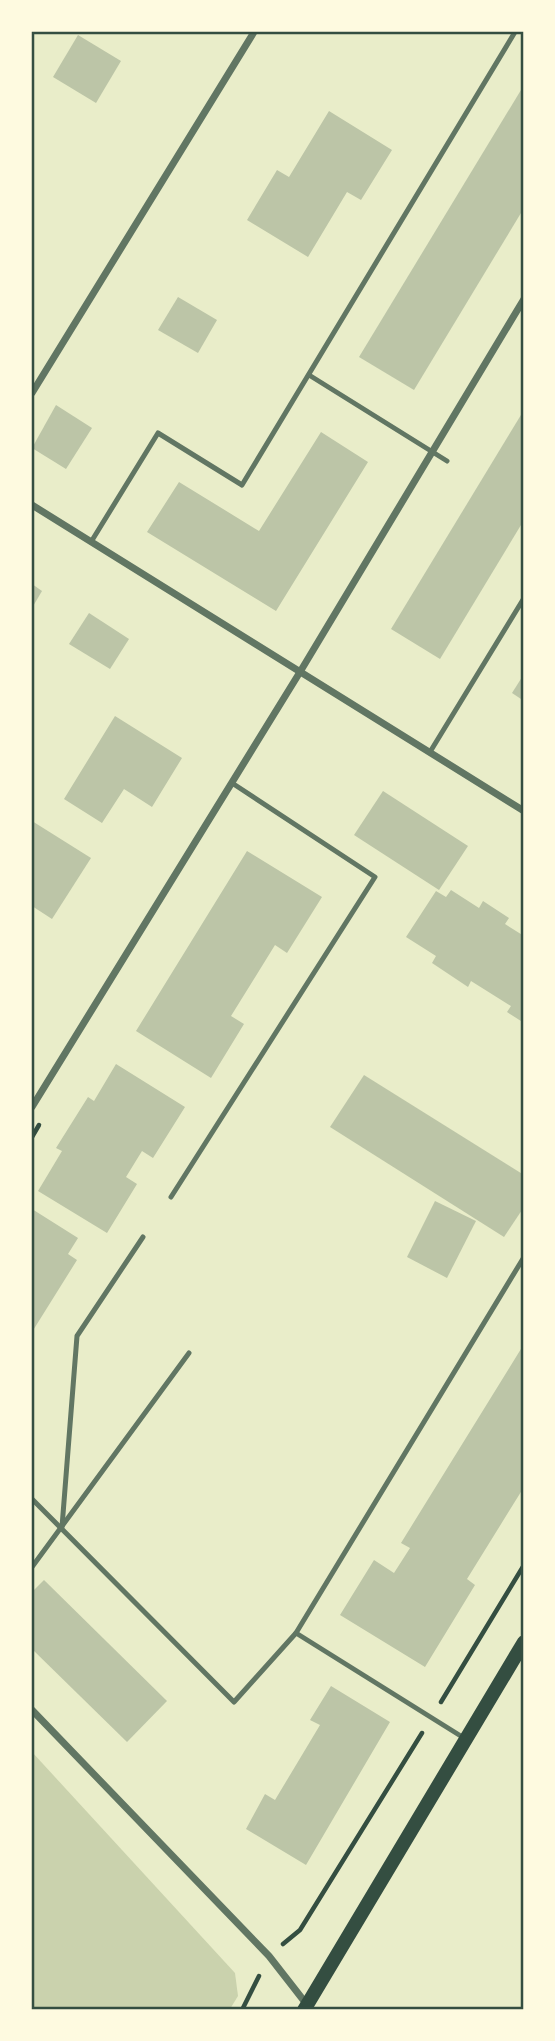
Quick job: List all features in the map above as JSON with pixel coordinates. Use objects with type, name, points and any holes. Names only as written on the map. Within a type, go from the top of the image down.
[{"type":"main road","points":[[307,2008],[466,1738],[521,1651]]},
{"type":"street","points":[[32,393],[254,32]]},
{"type":"street","points":[[32,1107],[300,672],[523,299]]},
{"type":"street","points":[[32,505],[523,811]]},
{"type":"street","points":[[32,1710],[269,1956],[307,2008]]},
{"type":"lane","points":[[91,542],[158,433],[242,485],[515,32]]},
{"type":"lane","points":[[309,375],[447,461]]},
{"type":"lane","points":[[430,752],[523,598]]},
{"type":"lane","points":[[171,1197],[375,877],[232,783]]},
{"type":"lane","points":[[62,1527],[77,1336],[143,1237]]},
{"type":"lane","points":[[32,1499],[234,1702],[296,1633],[523,1257]]},
{"type":"lane","points":[[32,1566],[189,1353]]},
{"type":"lane","points":[[296,1633],[466,1738]]},
{"type":"path","points":[[242,2010],[269,1956],[300,1930],[523,1565]]},
{"type":"green space","points":[[32,1752],[235,1973],[238,1996],[230,2009],[32,2009]]},
{"type":"building","points":[[78,35],[121,61],[96,103],[53,77]]},
{"type":"building","points":[[524,85],[524,208],[414,390],[359,357]]},
{"type":"building","points":[[329,111],[392,150],[361,200],[347,192],[308,257],[247,220],[277,170],[289,177]]},
{"type":"building","points":[[178,297],[217,320],[198,353],[158,330]]},
{"type":"building","points":[[56,405],[92,428],[66,469],[32,448]]},
{"type":"building","points":[[524,410],[524,520],[440,659],[391,629]]},
{"type":"building","points":[[321,432],[368,462],[276,611],[147,532],[179,482],[259,531]]},
{"type":"building","points":[[32,584],[42,591],[32,608]]},
{"type":"building","points":[[89,613],[129,639],[110,669],[69,644]]},
{"type":"building","points":[[524,674],[524,701],[512,693]]},
{"type":"building","points":[[115,716],[182,758],[152,807],[124,789],[102,823],[64,799]]},
{"type":"building","points":[[383,791],[468,846],[439,890],[354,835]]},
{"type":"building","points":[[32,821],[91,858],[52,919],[32,906]]},
{"type":"building","points":[[247,851],[322,897],[287,953],[275,945],[231,1016],[244,1024],[211,1078],[136,1031]]},
{"type":"building","points":[[451,890],[479,908],[483,901],[509,918],[505,924],[524,936],[524,1023],[507,1012],[511,1006],[471,981],[468,987],[432,963],[436,956],[406,937],[436,891],[446,897]]},
{"type":"building","points":[[116,1064],[185,1107],[153,1158],[142,1151],[126,1177],[137,1184],[107,1233],[38,1191],[62,1151],[56,1148],[88,1097],[94,1101]]},
{"type":"building","points":[[364,1075],[524,1175],[524,1207],[504,1237],[330,1127]]},
{"type":"building","points":[[435,1201],[476,1221],[447,1278],[407,1257]]},
{"type":"building","points":[[32,1209],[78,1238],[68,1254],[77,1260],[32,1332]]},
{"type":"building","points":[[524,1344],[524,1487],[467,1579],[475,1585],[425,1667],[340,1615],[374,1560],[394,1573],[410,1548],[401,1543]]},
{"type":"building","points":[[44,1580],[167,1701],[127,1742],[32,1649],[32,1592]]},
{"type":"building","points":[[331,1686],[390,1722],[306,1865],[246,1829],[265,1794],[275,1800],[320,1725],[310,1720]]}]
